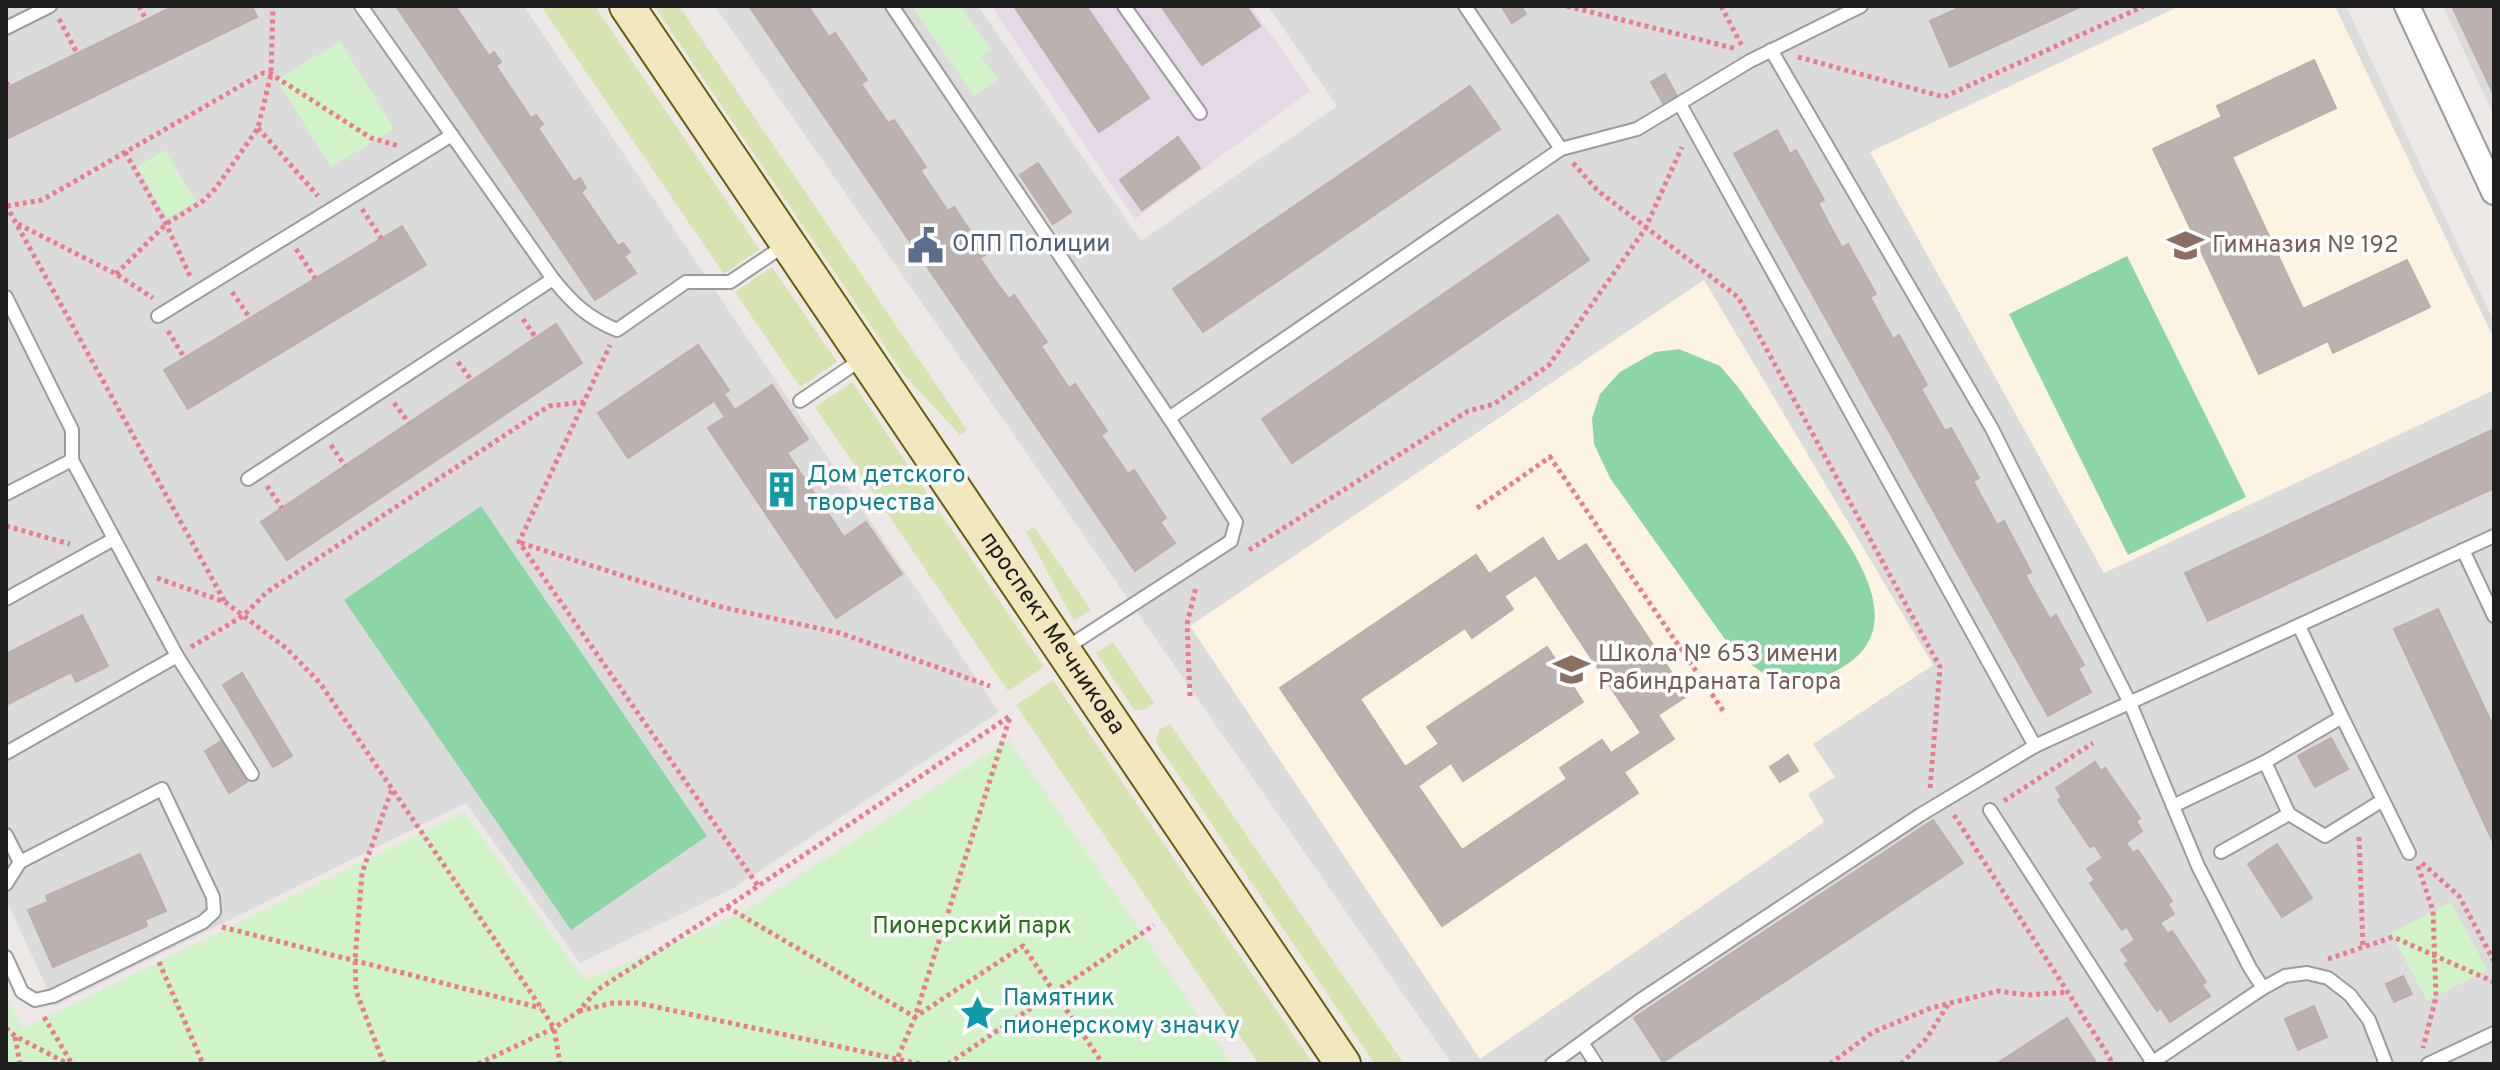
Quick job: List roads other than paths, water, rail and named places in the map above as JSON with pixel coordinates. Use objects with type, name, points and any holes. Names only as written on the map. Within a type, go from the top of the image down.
[{"type":"street","name":"проспект Мечникова","points":[[627,6],[1343,1064]]},
{"type":"street","points":[[2407,6],[2494,192]]},
{"type":"lane","points":[[6,28],[51,6]]},
{"type":"lane","points":[[361,6],[553,279],[574,305],[596,321],[617,330],[686,282],[730,282],[788,244]]},
{"type":"lane","points":[[892,6],[1236,522],[1231,541],[1063,650]]},
{"type":"lane","points":[[1124,6],[1200,113]]},
{"type":"lane","points":[[1465,6],[1561,149]]},
{"type":"lane","points":[[1169,418],[1561,149],[1637,129],[1771,50],[1861,6]]},
{"type":"lane","points":[[1771,50],[1991,427],[2130,703],[2198,866],[2263,988]]},
{"type":"lane","points":[[1680,104],[2035,746]]},
{"type":"lane","points":[[164,312],[452,135]]},
{"type":"lane","points":[[248,479],[553,279]]},
{"type":"lane","points":[[6,297],[72,430],[72,460],[177,656],[252,774]]},
{"type":"lane","points":[[800,401],[865,358]]},
{"type":"lane","points":[[6,494],[72,460]]},
{"type":"lane","points":[[1552,1064],[1639,1001],[1928,810],[2035,746],[2494,536]]},
{"type":"lane","points":[[6,599],[114,539]]},
{"type":"lane","points":[[2463,550],[2494,616]]},
{"type":"lane","points":[[2299,626],[2409,853]]},
{"type":"lane","points":[[6,753],[177,656]]},
{"type":"lane","points":[[2173,806],[2265,762],[2342,717]]},
{"type":"lane","points":[[2265,762],[2289,814],[2325,836],[2383,800]]},
{"type":"lane","points":[[6,884],[20,862],[162,789],[213,897],[214,912],[203,922],[53,996],[35,1000],[22,992],[6,957]]},
{"type":"lane","points":[[1990,810],[2152,1063],[2263,988],[2285,976],[2307,973],[2328,978],[2350,995],[2369,1020],[2386,1064]]},
{"type":"lane","points":[[2221,852],[2289,814]]},
{"type":"lane","points":[[6,835],[20,862]]},
{"type":"lane","points":[[2428,1064],[2494,1033]]},
{"type":"lane","points":[[1583,1044],[1596,1064]]},
{"type":"place","name":"ОПП Полиции","points":[[926,245]]},
{"type":"place","name":"Гимназия № 192","points":[[2186,246]]},
{"type":"place","name":"Дом детского творчества","points":[[781,490]]},
{"type":"place","name":"Школа № 653 имени Рабиндраната Тагора","points":[[1572,669]]},
{"type":"place","name":"Памятник пионерскому значку","points":[[977,1013]]},
{"type":"park label","name":"Пионерский парк","points":[[972,927]]}]
